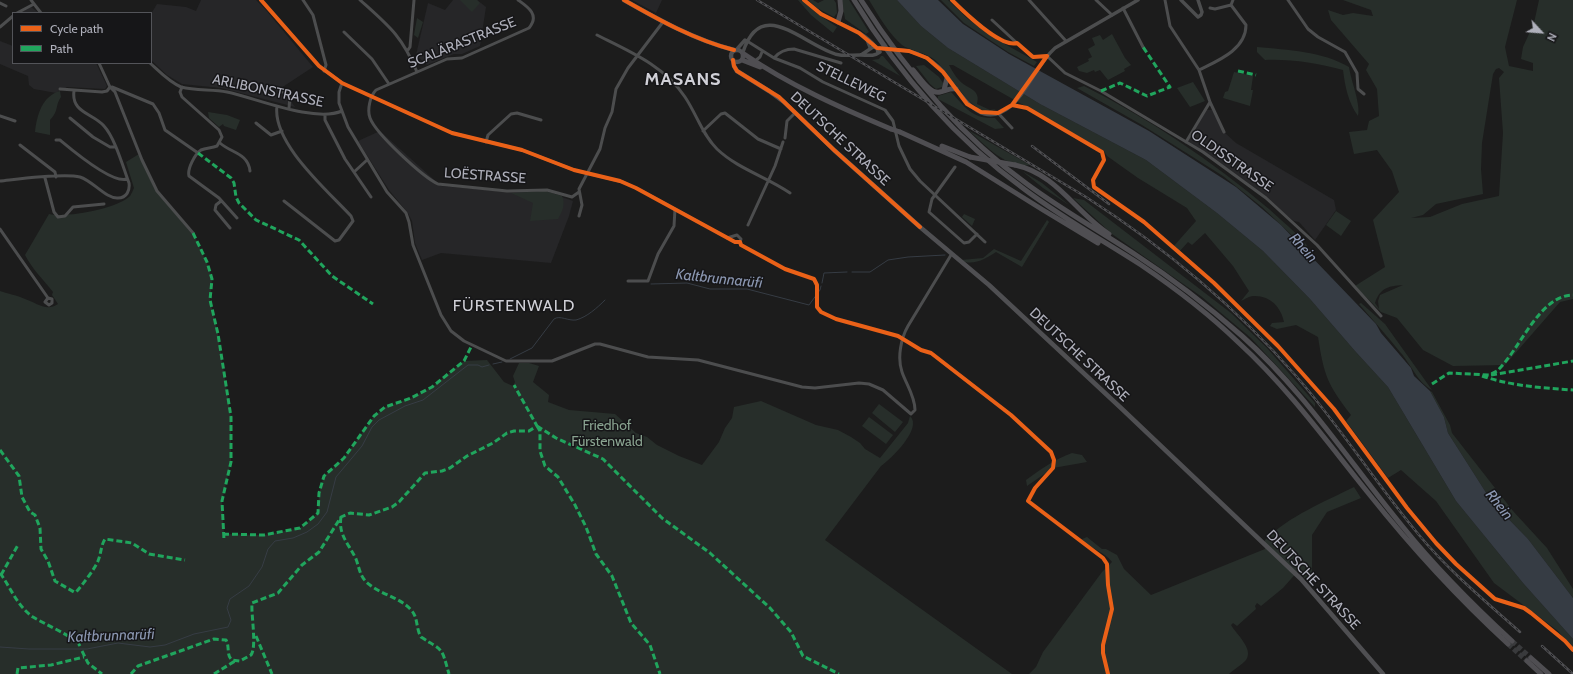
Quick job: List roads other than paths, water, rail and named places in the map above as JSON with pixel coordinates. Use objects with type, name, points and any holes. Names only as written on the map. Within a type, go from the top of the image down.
[{"type":"highway","points":[[838,22],[841,11],[840,0]]},
{"type":"highway","points":[[854,0],[901,70],[934,109],[962,138],[992,165],[1028,193],[1142,266],[1201,310],[1263,365],[1314,422],[1367,492],[1433,571],[1510,642],[1428,558],[1319,419],[1267,360],[1206,306],[1136,255],[1092,220],[1051,181],[1034,171],[1015,165],[970,156],[911,137]]},
{"type":"highway","points":[[861,0],[879,29],[932,98],[981,147],[1028,185],[1136,255]]},
{"type":"highway","points":[[879,29],[927,86],[937,92],[956,89]]},
{"type":"highway","points":[[743,53],[771,71],[840,106],[966,162],[1049,214],[1142,266]]},
{"type":"highway","points":[[741,61],[771,71]]},
{"type":"highway","points":[[944,90],[948,78]]},
{"type":"highway","points":[[1542,674],[1529,660],[1549,674]]},
{"type":"main road","points":[[624,0],[663,22],[722,48],[736,50],[743,53],[741,61],[737,66],[740,73]]},
{"type":"main road","points":[[722,48],[732,58],[741,61]]},
{"type":"main road","points":[[732,58],[736,50]]},
{"type":"main road","name":"DEUTSCHE STRASSE","points":[[732,58],[734,68],[774,94],[840,156],[994,290],[1296,575],[1383,674]]},
{"type":"street","points":[[31,0],[40,12]]},
{"type":"street","points":[[261,0],[324,71],[342,83],[445,131],[526,152],[587,173],[623,182],[727,238]]},
{"type":"street","points":[[303,0],[313,15],[326,65],[324,71]]},
{"type":"street","points":[[360,0],[396,34],[408,50],[418,72]]},
{"type":"street","points":[[408,50],[410,48],[414,0]]},
{"type":"street","name":"SCALÄRASTRASSE","points":[[372,96],[376,90],[389,84],[450,58],[462,58],[529,28],[533,23],[533,15],[529,8],[518,0]]},
{"type":"street","points":[[804,0],[821,14],[854,29],[878,50]]},
{"type":"street","points":[[1029,0],[1066,41]]},
{"type":"street","points":[[1096,0],[1112,15]]},
{"type":"street","points":[[861,55],[870,49],[910,51],[931,60],[948,78],[964,101],[974,109],[986,114],[998,113],[1014,104],[1047,56],[1066,41],[1138,0]]},
{"type":"street","points":[[1165,0],[1170,26],[1200,70],[1210,102],[1224,132]]},
{"type":"street","points":[[1181,0],[1198,17],[1202,12],[1198,0]]},
{"type":"street","points":[[1210,8],[1215,9],[1230,5],[1233,0]]},
{"type":"street","points":[[1288,0],[1303,23],[1318,37],[1344,51],[1357,73],[1358,89],[1364,94]]},
{"type":"street","points":[[0,3],[6,6]]},
{"type":"street","points":[[19,12],[34,4]]},
{"type":"street","points":[[1200,70],[1229,54],[1242,39],[1246,25],[1230,5]]},
{"type":"street","points":[[1123,8],[1143,47]]},
{"type":"street","points":[[0,27],[12,17]]},
{"type":"street","points":[[992,20],[1031,56],[1047,56]]},
{"type":"street","points":[[579,216],[582,205],[579,192],[599,151],[612,112],[616,89],[624,74],[663,22]]},
{"type":"street","points":[[791,25],[816,44],[832,53],[847,56],[874,56],[878,50]]},
{"type":"street","points":[[743,53],[745,40],[749,30]]},
{"type":"street","points":[[344,32],[372,59],[389,84]]},
{"type":"street","points":[[597,35],[655,66],[676,84],[686,98],[703,131],[716,147],[727,157],[790,194]]},
{"type":"street","points":[[866,38],[871,55]]},
{"type":"street","points":[[736,50],[745,40]]},
{"type":"street","name":"STELLEWEG","points":[[745,40],[762,52],[796,66],[820,80],[885,110],[892,120],[899,146],[907,164],[920,181],[985,242]]},
{"type":"street","points":[[774,58],[778,54],[788,49],[794,49],[841,62]]},
{"type":"street","points":[[755,61],[760,57],[762,52]]},
{"type":"street","name":"OLDISSTRASSE","points":[[1047,56],[1065,74],[1101,90],[1186,142],[1241,179],[1293,221],[1317,245],[1381,316]]},
{"type":"street","points":[[99,64],[110,87],[115,92],[142,160],[158,190],[193,233]]},
{"type":"street","name":"ARLIBONSTRASSE","points":[[151,64],[167,78],[182,87],[228,92],[277,106],[325,115],[342,111]]},
{"type":"street","points":[[342,83],[338,96],[342,111],[355,140],[367,160],[388,192],[406,213],[413,245],[441,315],[447,326],[464,341],[506,360],[552,361],[595,344],[600,344],[648,357],[698,360],[815,388],[859,383],[869,384],[883,390],[911,414],[915,410],[914,403],[900,364],[903,338],[908,326],[951,254]]},
{"type":"street","points":[[60,89],[74,91],[105,91],[110,87]]},
{"type":"street","points":[[110,87],[152,104],[159,113],[165,130],[198,153]]},
{"type":"street","points":[[182,87],[182,97],[221,133],[220,143]]},
{"type":"street","points":[[0,181],[56,177],[82,178],[117,198],[122,198],[128,192],[127,179],[115,147],[105,127],[77,106],[74,99],[74,91]]},
{"type":"street","points":[[282,91],[290,96],[289,108]]},
{"type":"street","name":"LOËSTRASSE","points":[[372,96],[368,111],[375,126],[421,174],[438,184],[502,191],[542,189],[572,197],[579,192]]},
{"type":"street","points":[[1186,142],[1210,102]]},
{"type":"street","points":[[277,106],[276,117],[297,158],[347,211],[353,221],[339,240],[335,241],[309,219],[284,201]]},
{"type":"street","points":[[703,131],[725,112],[758,139],[781,149]]},
{"type":"street","points":[[486,142],[488,135],[511,114],[517,113],[541,120]]},
{"type":"street","points":[[785,138],[787,121],[795,113]]},
{"type":"street","points":[[998,113],[1012,128]]},
{"type":"street","points":[[325,115],[325,120],[338,147],[371,196]]},
{"type":"street","points":[[0,116],[14,122]]},
{"type":"street","points":[[70,118],[97,140],[110,148],[115,147]]},
{"type":"street","points":[[256,123],[270,135],[282,131]]},
{"type":"street","points":[[56,140],[60,140],[85,160],[103,171],[121,179],[127,179]]},
{"type":"street","points":[[748,225],[783,142]]},
{"type":"street","points":[[220,143],[198,153],[189,169],[189,176],[221,201],[237,218]]},
{"type":"street","points":[[220,143],[248,162],[250,171]]},
{"type":"street","points":[[20,145],[55,172],[56,177]]},
{"type":"street","points":[[354,172],[367,160]]},
{"type":"street","points":[[955,167],[932,199],[930,213],[964,243],[969,242],[977,234]]},
{"type":"street","points":[[45,178],[54,212],[58,217],[65,216],[73,207],[104,204]]},
{"type":"street","points":[[221,201],[216,205],[214,210],[230,228]]},
{"type":"street","points":[[628,281],[648,281],[658,254],[674,226],[675,209]]},
{"type":"street","points":[[0,229],[48,298]]},
{"type":"water","name":"Rhein","points":[[897,0],[938,0],[963,24],[1009,54],[1149,131],[1236,187],[1281,225],[1376,324],[1381,333],[1411,368],[1414,376],[1430,391],[1444,417],[1448,433],[1492,502],[1528,539],[1573,598],[1573,639],[1523,583],[1456,501],[1388,387],[1310,299],[1263,251],[1217,213],[1146,160],[1040,104],[948,48],[921,26]]},
{"type":"waterway","name":"Kaltbrunnarüfi","points":[[852,272],[870,272],[888,260],[908,257],[945,255]]},
{"type":"waterway","name":"Kaltbrunnarüfi","points":[[822,283],[824,273],[847,272]]},
{"type":"waterway","name":"Kaltbrunnarüfi","points":[[651,284],[687,283],[710,289],[747,289],[809,305],[820,290],[821,286]]},
{"type":"waterway","name":"Kaltbrunnarüfi","points":[[510,359],[532,348],[554,319],[580,319],[592,312],[605,300]]},
{"type":"waterway","name":"Kaltbrunnarüfi","points":[[493,364],[502,362]]},
{"type":"waterway","name":"Kaltbrunnarüfi","points":[[0,647],[29,649],[87,649],[118,643],[150,647],[165,645],[194,634],[228,627],[231,620],[227,608],[230,599],[249,586],[262,567],[268,549],[275,541],[293,538],[307,532],[318,524],[327,512],[336,477],[362,446],[372,427],[379,420],[405,406],[423,400],[468,365],[478,365],[482,367],[489,365]]},
{"type":"tunnel","points":[[1512,641],[1531,658]]},
{"type":"tunnel","points":[[1508,644],[1527,661]]},
{"type":"railway","points":[[757,0],[1086,197],[1115,216],[1171,257],[1223,302],[1273,350],[1328,415],[1403,516],[1419,535],[1443,561],[1520,632]]},
{"type":"railway","points":[[1032,146],[1109,204]]},
{"type":"railway","points":[[1542,646],[1573,674]]},
{"type":"district","name":"MASANS","points":[[683,80]]},
{"type":"district","name":"FÜRSTENWALD","points":[[514,306]]},
{"type":"park label","name":"Friedhof Fürstenwald","points":[[607,434]]}]
